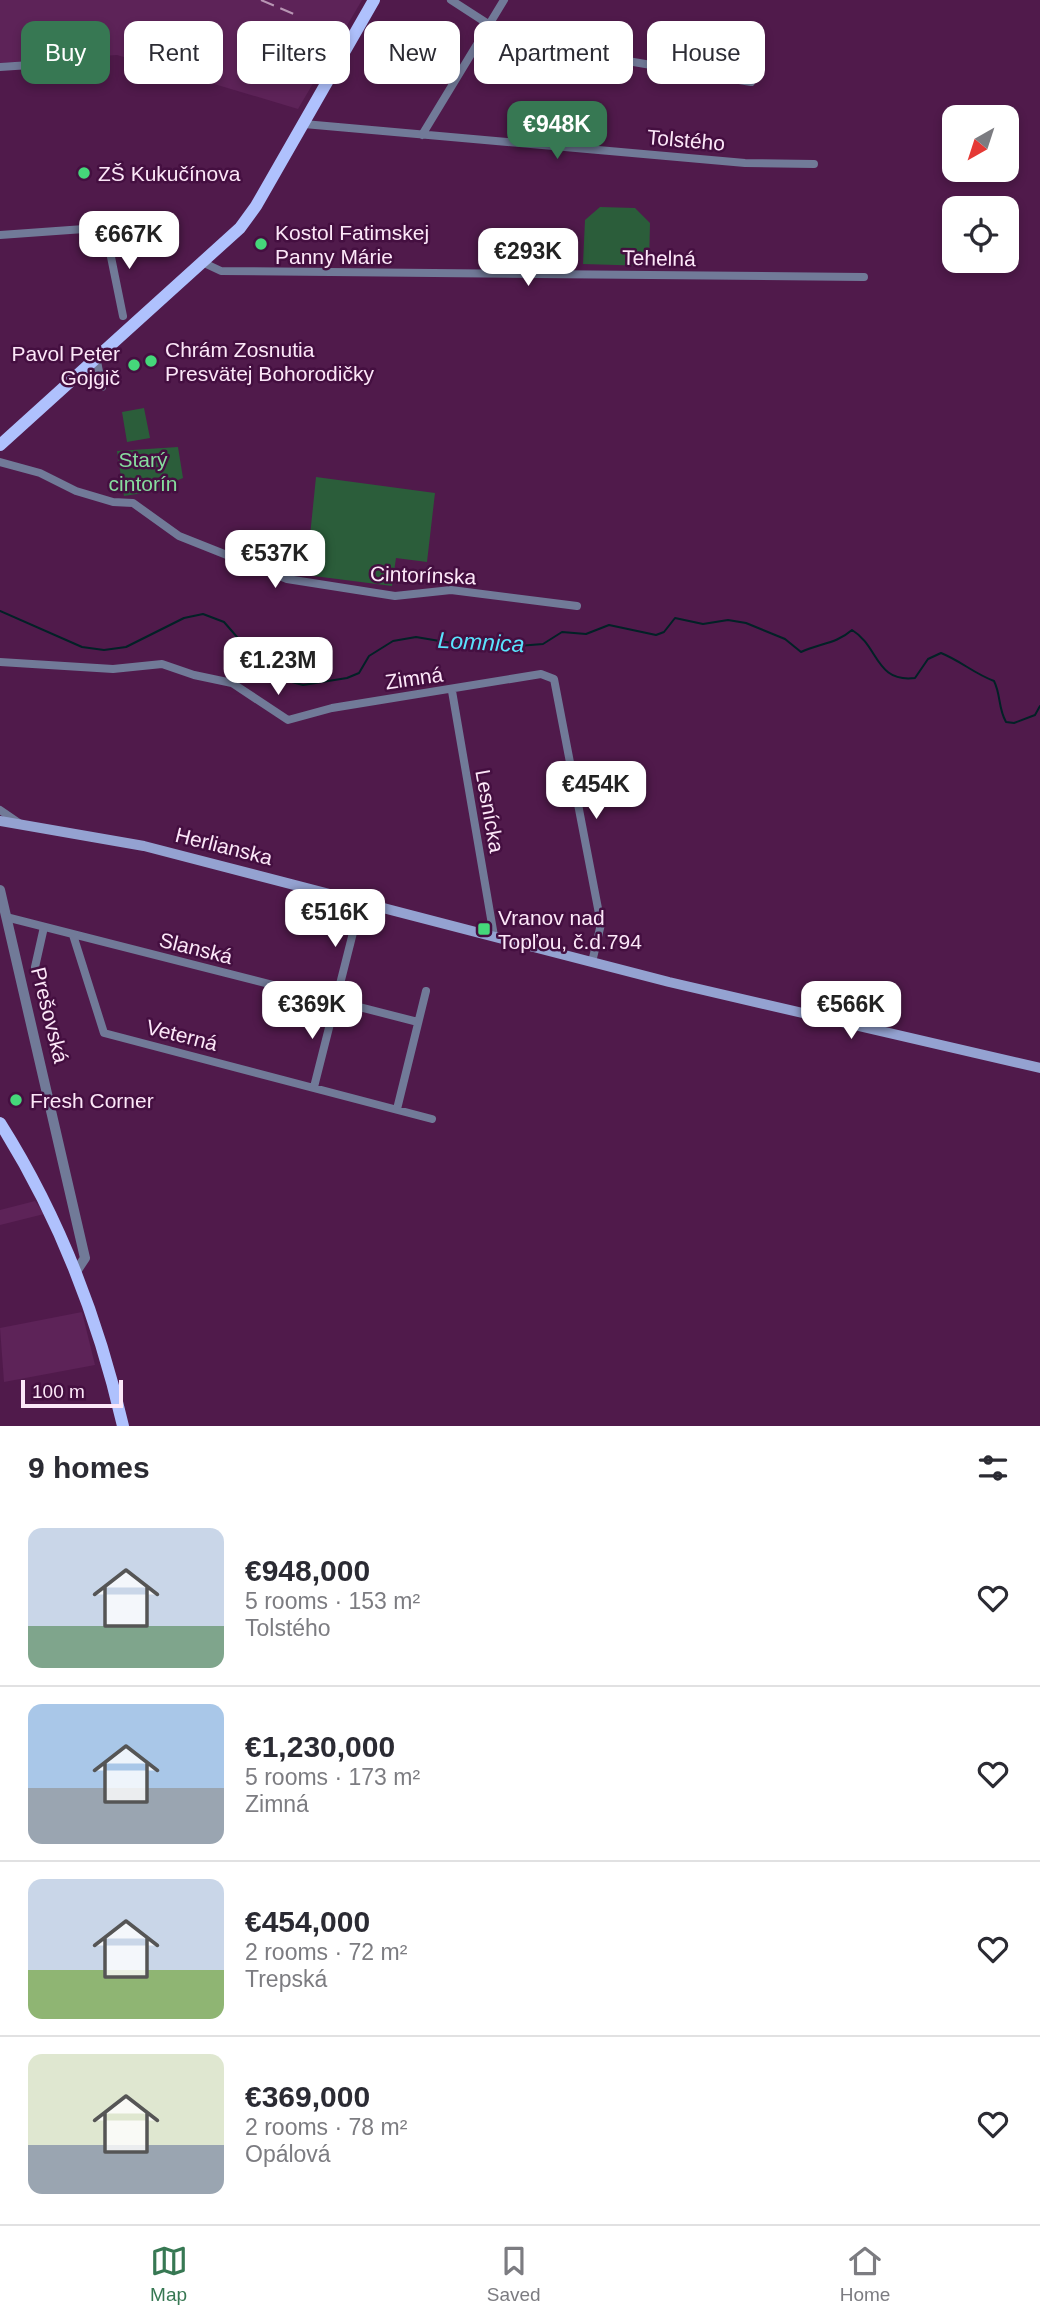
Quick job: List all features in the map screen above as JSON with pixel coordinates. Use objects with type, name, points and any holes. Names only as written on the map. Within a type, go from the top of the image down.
[{"type":"main road","points":[[0,445],[96,356],[204,262],[250,216],[374,0]]},
{"type":"main road","name":"Herlianska","points":[[8,824],[144,846],[669,982],[1040,1068]]},
{"type":"main road","points":[[0,1123],[44,1198],[77,1270],[105,1351],[123,1426]]},
{"type":"street","points":[[451,0],[483,21]]},
{"type":"street","points":[[490,21],[504,0]]},
{"type":"street","points":[[422,135],[474,48]]},
{"type":"street","points":[[0,67],[21,66]]},
{"type":"street","name":"Tolstého","points":[[304,124],[745,163],[814,164]]},
{"type":"street","points":[[0,235],[112,227],[110,252],[123,316]]},
{"type":"street","name":"Tehelná","points":[[204,262],[221,271],[864,277]]},
{"type":"street","points":[[96,356],[102,387]]},
{"type":"street","name":"Cintorínska","points":[[0,462],[40,473],[76,491],[113,502],[134,503],[179,536],[287,579],[395,596],[451,590],[577,606]]},
{"type":"street","name":"Zimná","points":[[0,662],[113,669],[162,664],[194,675],[232,683],[288,720],[332,708],[452,691],[541,674],[554,679],[601,924],[592,962]]},
{"type":"street","name":"Lesnícka","points":[[452,691],[494,936]]},
{"type":"street","points":[[0,810],[8,824]]},
{"type":"street","name":"Prešovská","points":[[0,890],[85,1258],[77,1270]]},
{"type":"street","points":[[314,1087],[338,1002],[361,901]]},
{"type":"street","name":"Slanská","points":[[6,917],[418,1022]]},
{"type":"street","points":[[35,967],[44,927]]},
{"type":"street","name":"Veterná","points":[[73,934],[104,1033],[432,1119]]},
{"type":"street","points":[[397,1109],[426,991]]},
{"type":"shaded area","points":[[0,0],[362,0],[350,21],[237,21],[237,84],[313,84],[298,109],[214,84],[223,84],[223,21],[124,21],[124,57],[110,55],[110,21],[21,21],[21,62],[0,63]]},
{"type":"shaded area","points":[[35,1201],[44,1214],[0,1225],[0,1210]]},
{"type":"shaded area","points":[[82,1312],[95,1365],[4,1382],[0,1328]]},
{"type":"green space","points":[[600,207],[635,208],[650,223],[649,266],[583,264],[585,220]]},
{"type":"green space","points":[[144,408],[150,438],[127,442],[122,412]]},
{"type":"green space","name":"Starý cintorín","points":[[178,447],[183,478],[149,492],[124,496],[117,451]]},
{"type":"green space","points":[[316,477],[435,493],[427,562],[396,558],[392,586],[306,575]]},
{"type":"waterway","name":"Lomnica","points":[[0,611],[82,647],[104,650],[126,647],[184,618],[203,614],[224,622],[257,660],[277,678],[303,685],[347,678],[359,673],[369,656],[393,641],[416,637],[469,646],[495,641],[518,646],[543,644],[562,632],[586,634],[609,625],[656,635],[664,632],[675,618],[703,624],[728,620],[746,623],[785,639],[801,652],[834,641],[852,630],[892,675],[915,678],[928,659],[941,653],[994,681],[1006,722],[1014,723],[1035,715],[1040,706]]},
{"type":"railway","points":[[261,0],[296,15]]},
{"type":"place","name":"ZŠ Kukučínova","points":[[84,173]]},
{"type":"place","name":"Kostol Fatimskej Panny Márie","points":[[261,244]]},
{"type":"place","name":"Chrám Zosnutia Presvätej Bohorodičky","points":[[151,361]]},
{"type":"place","name":"Pavol Peter Gojgič","points":[[134,365]]},
{"type":"place","name":"Vranov nad Topľou, č.d.794","points":[[484,929]]},
{"type":"place","name":"Fresh Corner","points":[[16,1100]]}]
